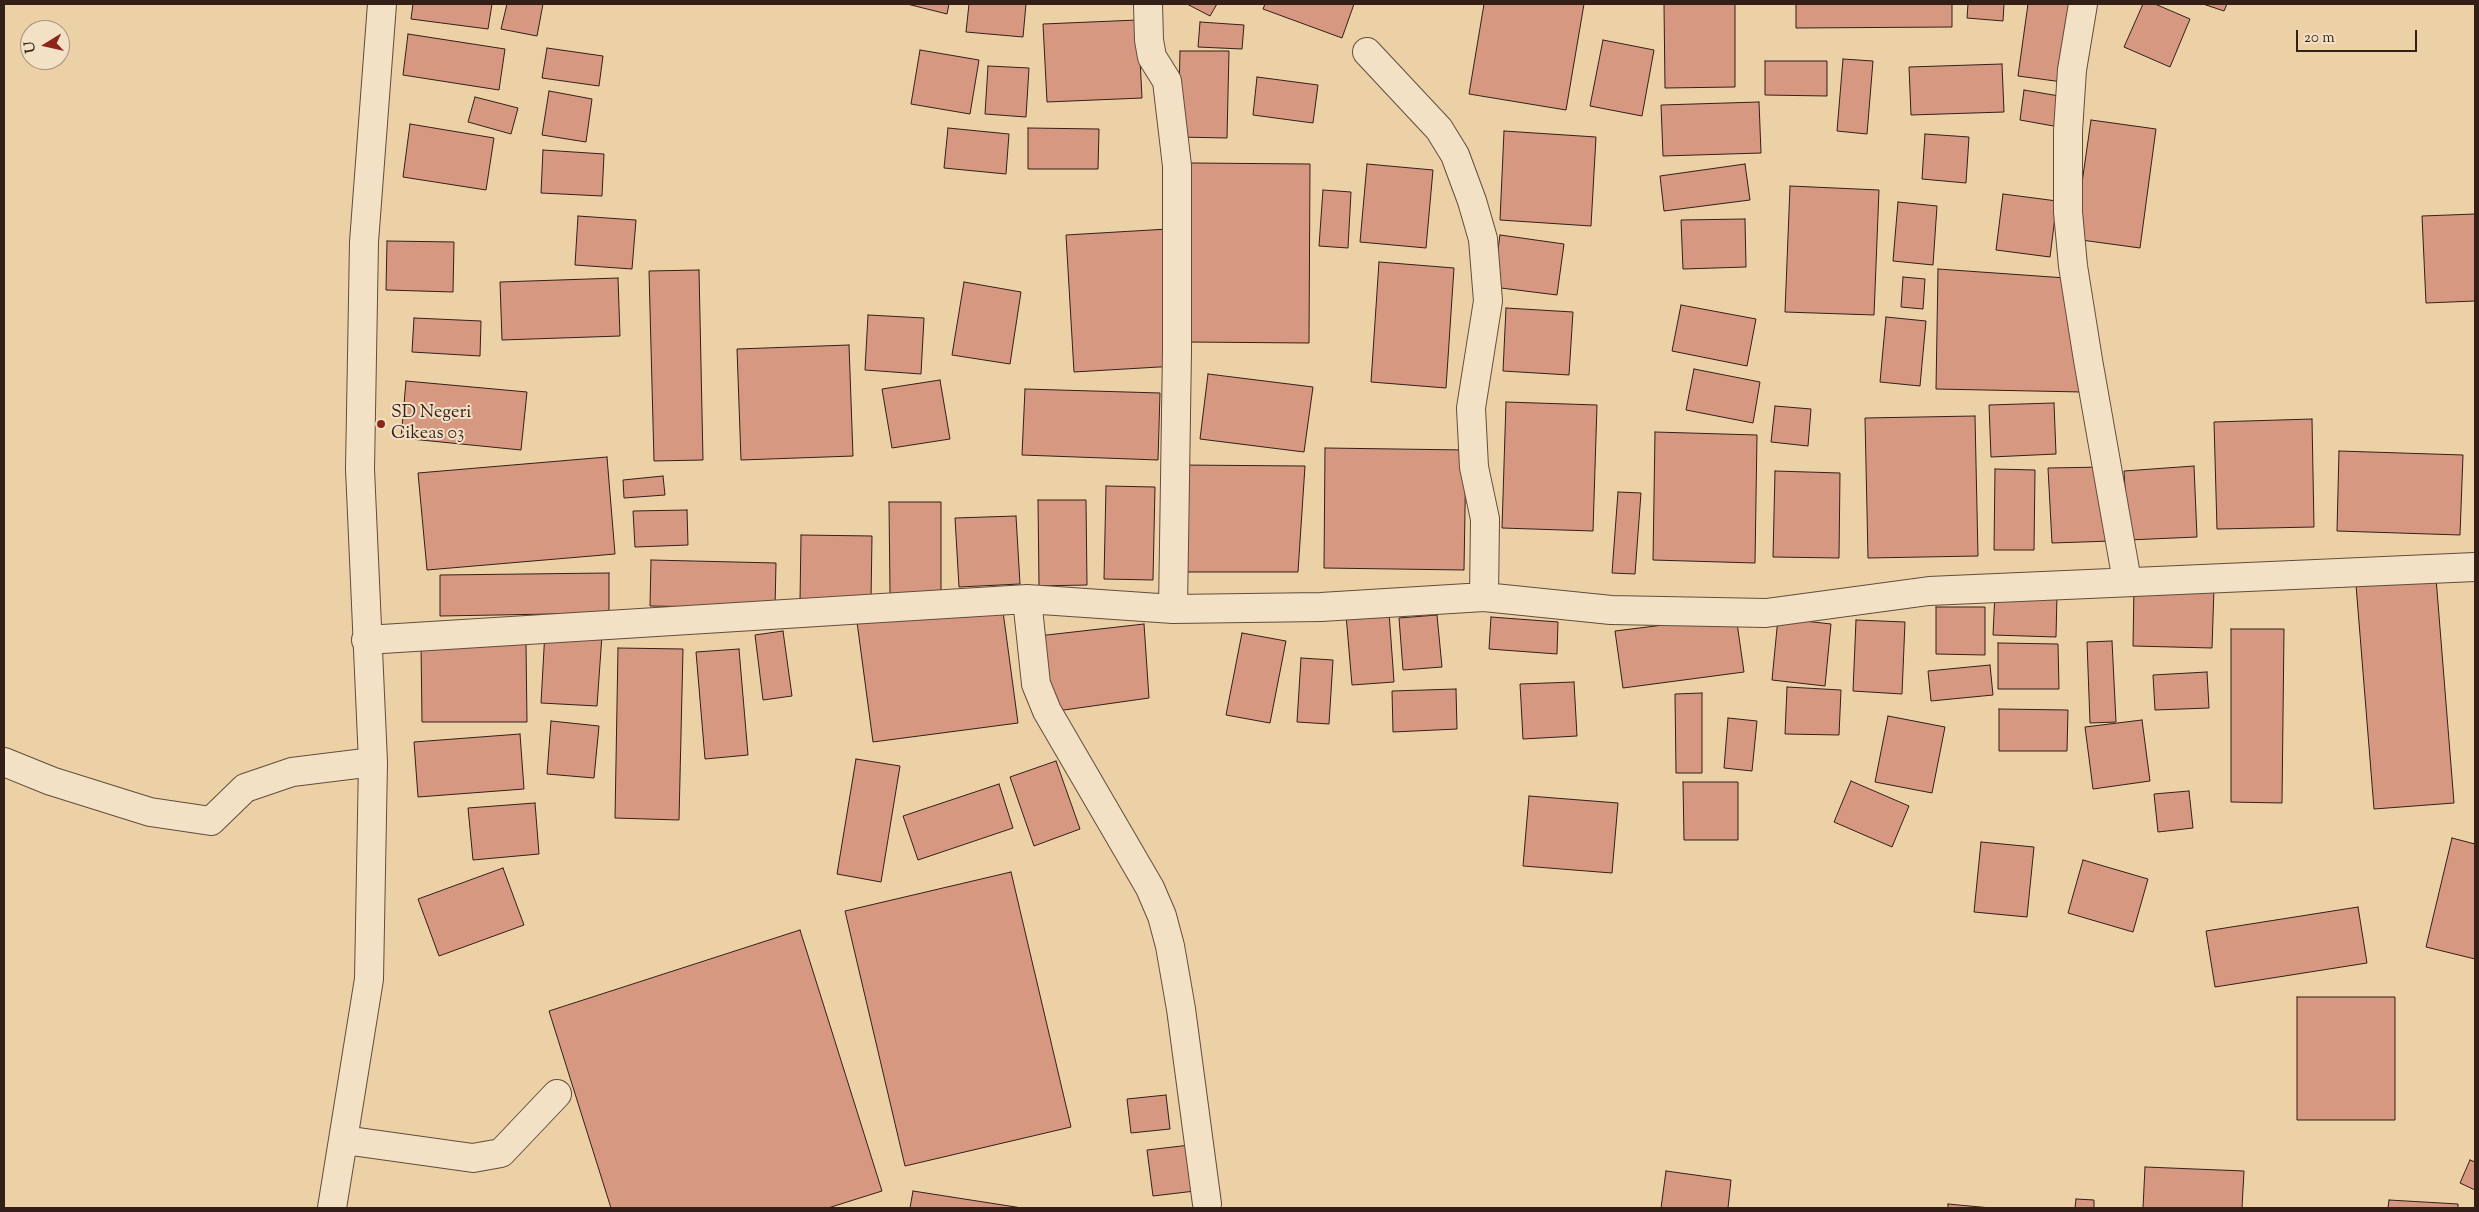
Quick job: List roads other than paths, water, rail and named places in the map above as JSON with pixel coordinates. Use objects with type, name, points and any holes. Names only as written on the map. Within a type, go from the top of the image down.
[{"type":"street","points":[[332,1208],[369,979],[373,762],[366,640],[360,469],[364,242],[382,4]]},
{"type":"street","points":[[1148,4],[1149,40],[1152,57],[1167,81],[1177,166],[1177,350],[1173,609]]},
{"type":"street","points":[[2083,4],[2072,79],[2068,131],[2068,212],[2073,266],[2088,360],[2127,581]]},
{"type":"street","points":[[1368,52],[1438,129],[1451,148],[1472,201],[1483,240],[1488,301],[1471,408],[1474,467],[1485,519],[1484,597]]},
{"type":"street","points":[[366,640],[1027,599],[1173,609],[1321,607],[1484,597],[1612,610],[1766,613],[1929,590],[2475,567]]},
{"type":"street","points":[[1027,599],[1036,684],[1047,711],[1150,888],[1162,916],[1170,946],[1180,1009],[1207,1204]]},
{"type":"street","points":[[4,762],[51,780],[150,812],[210,821],[245,788],[292,772],[373,762]]},
{"type":"street","points":[[344,1140],[473,1158],[501,1153],[557,1094]]},
{"type":"place","name":"SD Negeri Cikeas 03","points":[[381,424]]}]
